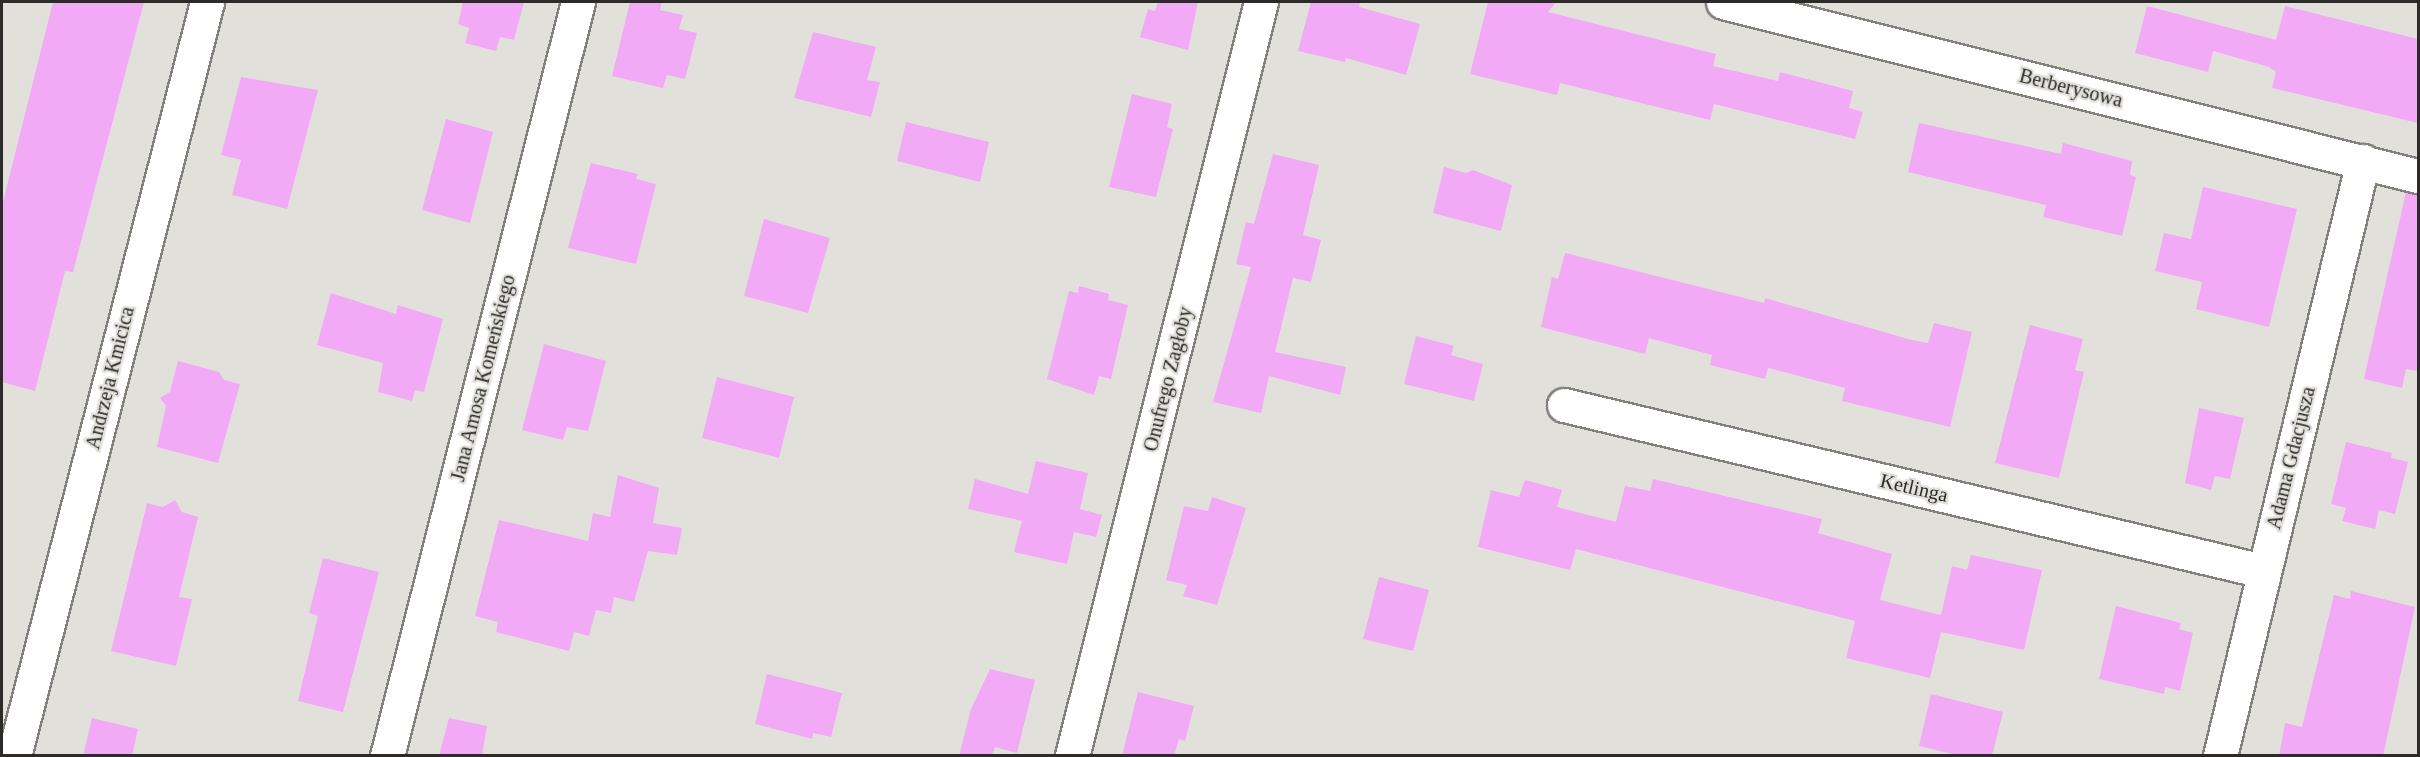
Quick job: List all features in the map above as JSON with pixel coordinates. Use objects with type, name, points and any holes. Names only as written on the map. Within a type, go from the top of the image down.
[{"type":"street","name":"Andrzeja Kmicica","points":[[14,756],[207,2]]},
{"type":"street","name":"Jana Amosa Komeńskiego","points":[[387,756],[578,2]]},
{"type":"street","name":"Onufrego Zagłoby","points":[[1072,756],[1261,2]]},
{"type":"street","name":"Berberysowa","points":[[1723,2],[2418,176]]},
{"type":"street","name":"Adama Gdacjusza","points":[[2220,756],[2363,161]]},
{"type":"street","name":"Ketlinga","points":[[1564,405],[2263,571]]},
{"type":"building","points":[[53,2],[144,2],[73,272],[65,271],[35,391],[2,382],[2,206]]},
{"type":"building","points":[[463,2],[524,2],[514,40],[500,37],[496,51],[465,43],[469,28],[458,24]]},
{"type":"building","points":[[630,2],[662,2],[660,10],[683,15],[679,29],[697,33],[685,79],[667,75],[663,88],[612,76]]},
{"type":"building","points":[[1158,2],[1198,2],[1188,50],[1140,37],[1148,9],[1155,11]]},
{"type":"building","points":[[1311,2],[1360,2],[1359,7],[1420,24],[1406,75],[1346,58],[1345,62],[1298,51]]},
{"type":"building","points":[[1488,2],[1556,2],[1548,12],[1716,54],[1713,66],[1778,81],[1780,72],[1853,91],[1849,108],[1863,112],[1855,139],[1714,104],[1710,120],[1560,83],[1557,95],[1470,74]]},
{"type":"building","points":[[2147,6],[2276,40],[2285,6],[2418,39],[2418,123],[2272,88],[2276,72],[2269,67],[2213,51],[2208,72],[2135,53]]},
{"type":"building","points":[[813,32],[876,47],[867,80],[880,82],[871,117],[794,98]]},
{"type":"building","points":[[241,77],[318,90],[287,209],[232,195],[241,160],[221,155]]},
{"type":"building","points":[[1132,94],[1172,104],[1167,127],[1173,129],[1156,197],[1109,187]]},
{"type":"building","points":[[446,119],[493,132],[470,223],[422,210]]},
{"type":"building","points":[[906,122],[989,142],[980,182],[897,161]]},
{"type":"building","points":[[1919,123],[2061,154],[2063,143],[2132,161],[2130,175],[2136,177],[2122,236],[2043,217],[2046,205],[1908,172]]},
{"type":"building","points":[[1273,154],[1319,165],[1303,235],[1321,240],[1311,282],[1293,278],[1275,352],[1346,367],[1340,395],[1269,376],[1261,413],[1213,402],[1251,267],[1236,264],[1246,222],[1254,224]]},
{"type":"building","points":[[591,163],[638,174],[636,179],[656,184],[636,264],[568,248]]},
{"type":"building","points":[[1444,167],[1466,173],[1473,170],[1512,185],[1501,231],[1433,213]]},
{"type":"building","points":[[2203,187],[2297,209],[2269,327],[2196,309],[2202,282],[2155,271],[2164,233],[2191,239]]},
{"type":"building","points":[[2406,192],[2418,194],[2418,371],[2406,369],[2402,388],[2364,379]]},
{"type":"building","points":[[764,219],[830,238],[808,313],[744,296]]},
{"type":"building","points":[[1565,253],[1764,303],[1765,298],[1912,340],[1928,343],[1934,323],[1972,332],[1950,427],[1842,401],[1845,388],[1768,368],[1765,379],[1710,365],[1712,355],[1649,338],[1645,354],[1541,327],[1552,277],[1558,279]]},
{"type":"building","points":[[1079,286],[1109,294],[1108,300],[1128,305],[1111,379],[1099,376],[1094,395],[1047,379],[1069,291],[1078,293]]},
{"type":"building","points":[[331,293],[396,314],[398,305],[443,319],[424,392],[415,390],[412,401],[378,392],[383,363],[317,345]]},
{"type":"building","points":[[2030,325],[2083,339],[2075,370],[2084,372],[2059,478],[1995,463]]},
{"type":"building","points":[[1416,336],[1454,346],[1451,355],[1483,364],[1474,401],[1404,384]]},
{"type":"building","points":[[544,344],[606,361],[588,431],[567,427],[563,440],[522,430]]},
{"type":"building","points":[[178,361],[219,372],[224,380],[240,384],[218,463],[157,447],[166,406],[160,398],[170,392]]},
{"type":"building","points":[[717,377],[794,397],[779,458],[702,438]]},
{"type":"building","points":[[2199,408],[2244,418],[2230,479],[2215,476],[2211,490],[2185,483]]},
{"type":"building","points":[[2346,442],[2392,453],[2391,458],[2408,462],[2395,514],[2379,510],[2375,529],[2342,521],[2346,508],[2331,504]]},
{"type":"building","points":[[1036,461],[1088,473],[1080,509],[1102,515],[1096,537],[1074,532],[1067,564],[1014,552],[1022,521],[968,509],[975,479],[1028,494]]},
{"type":"building","points":[[618,475],[659,488],[653,523],[682,528],[677,555],[648,551],[634,602],[614,597],[611,613],[596,610],[589,636],[574,632],[569,651],[496,632],[498,622],[475,616],[499,520],[588,541],[593,513],[610,517]]},
{"type":"building","points":[[1653,479],[1822,519],[1818,533],[1892,554],[1880,600],[1941,615],[1952,566],[1967,570],[1971,555],[2042,570],[2024,650],[1941,632],[1930,678],[1846,658],[1855,621],[1576,549],[1570,570],[1478,547],[1491,490],[1519,497],[1525,480],[1562,490],[1557,507],[1616,522],[1625,486],[1650,491]]},
{"type":"building","points":[[1212,497],[1246,508],[1217,605],[1183,596],[1187,585],[1166,580],[1184,506],[1208,511]]},
{"type":"building","points":[[175,500],[182,512],[198,517],[179,597],[192,599],[176,666],[111,651],[147,503],[163,507]]},
{"type":"building","points":[[323,558],[379,572],[343,712],[298,701],[318,616],[309,613]]},
{"type":"building","points":[[1379,577],[1429,590],[1413,651],[1363,639]]},
{"type":"building","points":[[2351,591],[2415,607],[2383,756],[2279,756],[2285,723],[2302,727],[2334,595],[2350,599]]},
{"type":"building","points":[[2116,606],[2181,623],[2179,629],[2193,633],[2180,691],[2165,687],[2164,694],[2099,679]]},
{"type":"building","points":[[990,669],[1035,680],[1017,753],[995,747],[992,756],[959,756],[971,709]]},
{"type":"building","points":[[767,674],[842,693],[831,737],[813,733],[812,739],[755,724]]},
{"type":"building","points":[[1138,692],[1194,706],[1185,741],[1179,739],[1174,756],[1122,756]]},
{"type":"building","points":[[1931,694],[2003,712],[1992,756],[1960,756],[1919,746]]},
{"type":"building","points":[[92,718],[138,729],[132,756],[83,756]]},
{"type":"building","points":[[449,718],[487,726],[482,756],[439,756]]}]
